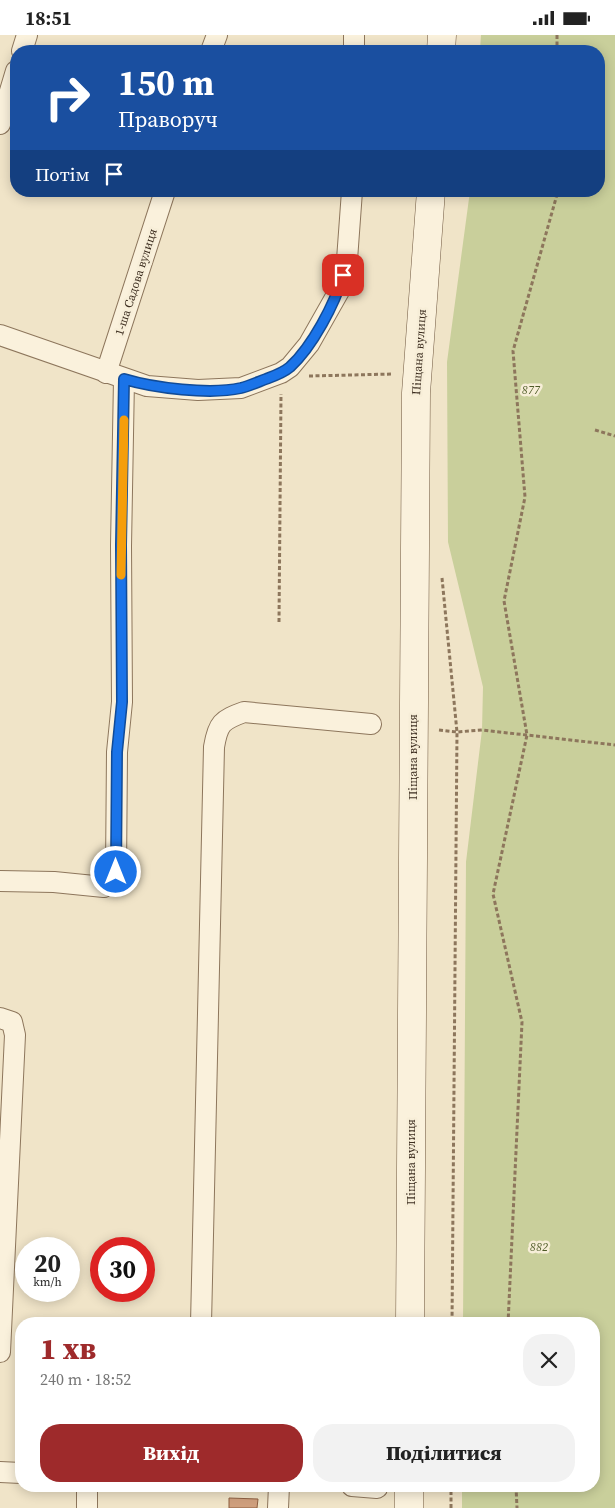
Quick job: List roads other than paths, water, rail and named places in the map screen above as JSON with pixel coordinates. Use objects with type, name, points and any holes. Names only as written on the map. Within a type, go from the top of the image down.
[{"type":"street","points":[[0,124],[10,91]]},
{"type":"street","name":"1-ша Садова вулиця","points":[[0,881],[54,882],[104,887],[116,872],[117,752],[122,702],[121,545],[115,376],[163,197]]},
{"type":"street","points":[[0,335],[147,386],[198,390],[241,388],[286,370],[309,344],[339,291],[347,260],[352,197]]},
{"type":"street","name":"Піщана вулиця","points":[[410,1317],[413,727],[418,369],[431,197]]},
{"type":"street","points":[[201,1317],[214,747],[217,729],[226,719],[244,712],[371,724]]},
{"type":"street","points":[[0,1018],[12,1022],[15,1035],[0,1352]]},
{"type":"street","points":[[0,1472],[15,1473]]},
{"type":"street","points":[[87,1492],[87,1508]]},
{"type":"street","points":[[278,1508],[279,1492]]},
{"type":"street","points":[[409,1492],[409,1508]]},
{"type":"park label","name":"877","points":[[531,390]]},
{"type":"park label","name":"882","points":[[539,1247]]}]
